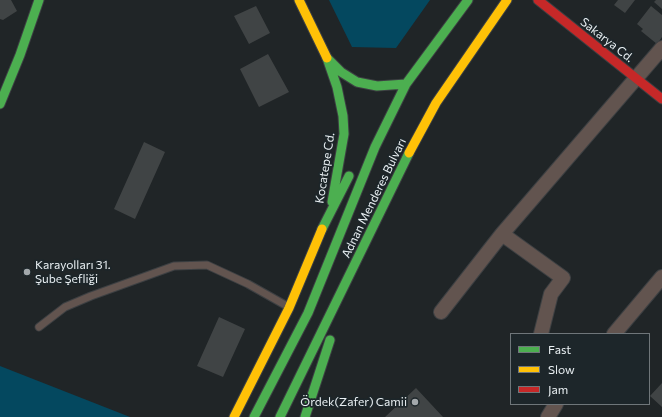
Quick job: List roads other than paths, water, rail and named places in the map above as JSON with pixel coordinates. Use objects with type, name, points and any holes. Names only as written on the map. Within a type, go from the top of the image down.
[{"type":"main road","points":[[0,104],[20,55],[39,0]]},
{"type":"main road","name":"Kocatepe Cd.","points":[[299,0],[327,58],[337,86],[343,116],[344,134],[330,213]]},
{"type":"main road","name":"Adnan Menderes Bulvarı","points":[[254,417],[308,313],[372,154],[406,84],[468,0]]},
{"type":"main road","name":"Adnan Menderes Bulvarı","points":[[280,417],[354,267],[379,212],[436,103],[507,0]]},
{"type":"main road","name":"Sakarya Cd.","points":[[538,0],[662,99]]},
{"type":"main road","name":"Kocatepe Cd.","points":[[327,58],[341,72],[357,82],[377,86],[406,84]]},
{"type":"main road","points":[[368,137],[388,121]]},
{"type":"main road","points":[[234,417],[289,308],[330,213],[355,165]]},
{"type":"main road","points":[[305,417],[354,267]]},
{"type":"street","points":[[441,312],[502,234],[637,79],[662,48]]},
{"type":"street","points":[[502,234],[563,278],[551,294],[541,333]]},
{"type":"street","points":[[615,333],[662,277]]},
{"type":"street","points":[[548,417],[555,405]]},
{"type":"lane","points":[[39,327],[65,307],[174,266],[207,265],[248,284],[289,308]]},
{"type":"place","name":"Karayolları 31. Şube Şefliği","points":[[27,272]]},
{"type":"place","name":"Ördek(Zafer) Camii","points":[[415,402]]}]
